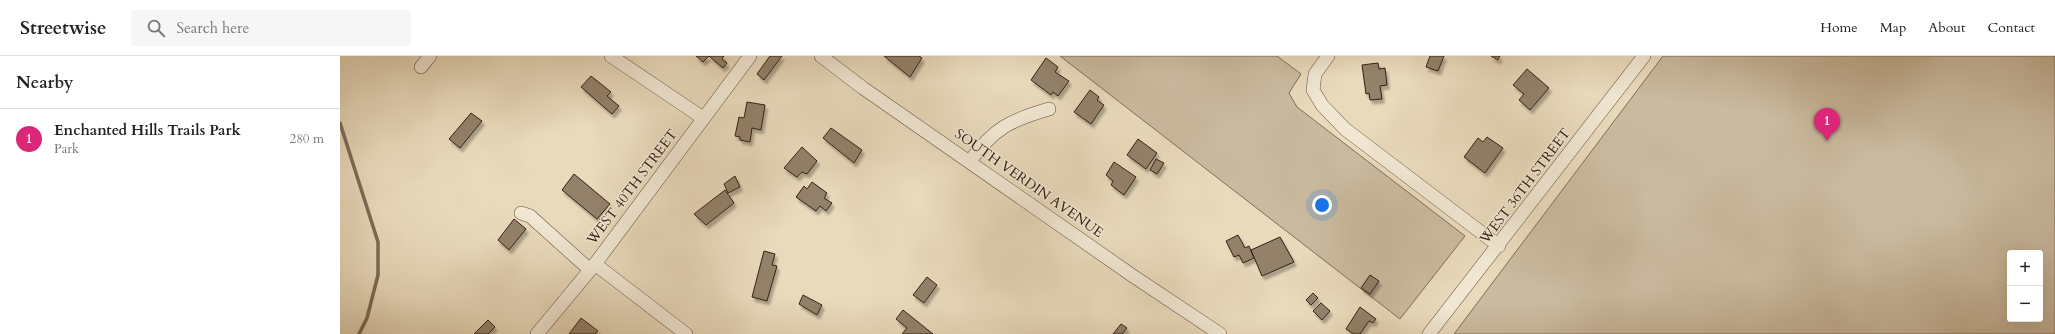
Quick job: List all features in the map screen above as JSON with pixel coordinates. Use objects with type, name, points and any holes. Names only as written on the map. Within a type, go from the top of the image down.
[{"type":"street","points":[[421,67],[430,56]]},
{"type":"street","points":[[611,56],[704,118]]},
{"type":"street","name":"WEST 40TH STREET","points":[[537,334],[593,267],[750,56]]},
{"type":"street","name":"SOUTH VERDIN AVENUE","points":[[821,56],[863,88],[970,161],[1133,276],[1220,334]]},
{"type":"street","name":"WEST 36TH STREET","points":[[1429,334],[1499,246],[1644,56]]},
{"type":"street","points":[[1327,58],[1315,74],[1313,90],[1322,105],[1345,129],[1499,246]]},
{"type":"street","points":[[970,161],[980,147],[998,130],[1019,118],[1049,109]]},
{"type":"street","points":[[521,213],[530,216],[593,267],[686,334]]},
{"type":"shaded area","points":[[1060,56],[1277,56],[1301,74],[1289,93],[1297,107],[1465,236],[1400,319]]},
{"type":"shaded area","points":[[1663,56],[2055,56],[2055,334],[1454,334]]},
{"type":"building","points":[[696,56],[709,56],[703,62]]},
{"type":"building","points":[[709,56],[724,56],[722,59],[727,63],[723,68]]},
{"type":"building","points":[[770,56],[782,56],[764,80],[757,74]]},
{"type":"building","points":[[884,56],[919,56],[922,58],[910,77]]},
{"type":"building","points":[[1430,56],[1444,56],[1438,71],[1426,67]]},
{"type":"building","points":[[1491,56],[1500,56],[1498,60]]},
{"type":"building","points":[[1046,58],[1058,67],[1055,72],[1069,81],[1058,96],[1053,92],[1051,95],[1031,80]]},
{"type":"building","points":[[1378,63],[1379,69],[1385,68],[1387,85],[1380,86],[1382,99],[1370,100],[1369,93],[1366,94],[1362,65]]},
{"type":"building","points":[[1527,69],[1549,88],[1530,110],[1519,100],[1524,94],[1513,85]]},
{"type":"building","points":[[591,76],[611,92],[607,96],[619,106],[612,114],[581,87]]},
{"type":"building","points":[[1090,90],[1099,97],[1097,100],[1104,105],[1091,124],[1074,112]]},
{"type":"building","points":[[747,102],[765,105],[761,130],[752,128],[750,142],[740,140],[740,137],[735,136],[739,117],[744,118]]},
{"type":"building","points":[[471,113],[482,121],[460,148],[449,139]]},
{"type":"building","points":[[831,128],[862,150],[854,163],[823,138]]},
{"type":"building","points":[[1487,137],[1503,148],[1485,173],[1464,157],[1478,138],[1483,142]]},
{"type":"building","points":[[1138,139],[1157,153],[1146,169],[1127,155]]},
{"type":"building","points":[[802,147],[817,161],[807,174],[802,172],[797,177],[784,168]]},
{"type":"building","points":[[1156,159],[1164,163],[1157,174],[1150,170]]},
{"type":"building","points":[[1114,162],[1136,177],[1124,195],[1111,185],[1113,181],[1106,175]]},
{"type":"building","points":[[574,174],[610,204],[597,219],[562,190]]},
{"type":"building","points":[[735,176],[740,187],[728,193],[724,184]]},
{"type":"building","points":[[812,182],[827,193],[824,198],[832,203],[826,211],[820,206],[816,211],[796,197],[804,186],[807,189]]},
{"type":"building","points":[[725,190],[734,203],[706,225],[694,214]]},
{"type":"building","points":[[514,219],[526,229],[509,250],[498,240]]},
{"type":"building","points":[[1238,235],[1245,248],[1249,246],[1254,258],[1243,263],[1239,255],[1234,257],[1226,241]]},
{"type":"building","points":[[1280,237],[1294,262],[1262,276],[1251,250]]},
{"type":"building","points":[[764,251],[775,254],[772,265],[777,266],[767,301],[752,297]]},
{"type":"building","points":[[1370,275],[1379,281],[1370,294],[1361,288]]},
{"type":"building","points":[[927,277],[937,285],[924,303],[913,295]]},
{"type":"building","points":[[1313,293],[1318,298],[1311,305],[1306,300]]},
{"type":"building","points":[[803,295],[822,305],[817,315],[799,304]]},
{"type":"building","points":[[1321,303],[1330,311],[1322,320],[1313,311]]},
{"type":"building","points":[[1360,307],[1376,319],[1373,323],[1369,321],[1360,334],[1354,334],[1346,329]]},
{"type":"building","points":[[903,310],[933,334],[902,334],[907,328],[896,319]]},
{"type":"building","points":[[581,318],[598,331],[595,334],[569,334]]},
{"type":"building","points":[[488,320],[495,327],[488,334],[474,334]]},
{"type":"building","points":[[1121,324],[1127,328],[1122,334],[1113,334]]},
{"type":"waterway","points":[[340,123],[378,242],[378,275],[367,318],[359,334]]},
{"type":"place","name":"Enchanted Hills Trails Park","points":[[1827,141]]}]
